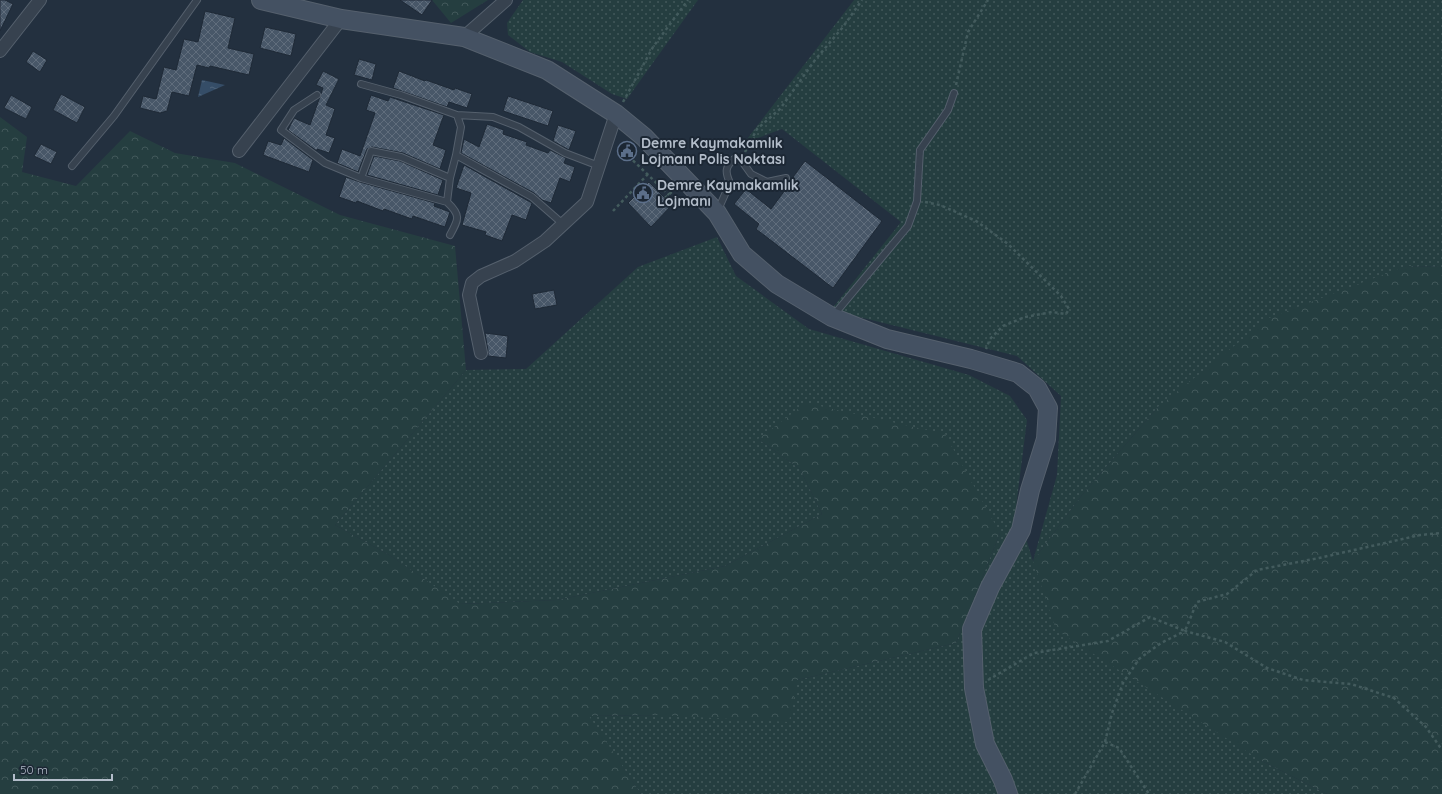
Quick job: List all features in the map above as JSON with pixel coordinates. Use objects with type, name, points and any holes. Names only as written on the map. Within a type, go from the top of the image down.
[{"type":"street","points":[[0,51],[40,0]]},
{"type":"street","points":[[261,0],[341,18],[464,37],[547,70],[616,114],[644,138],[717,213],[742,254],[777,284],[832,317],[887,339],[985,363],[1018,373],[1037,388],[1048,408],[1046,439],[1030,490],[1021,530],[990,587],[972,629],[974,688],[985,744],[1003,780],[1008,794]]},
{"type":"street","points":[[464,37],[506,0]]},
{"type":"street","points":[[238,151],[341,18]]},
{"type":"street","points":[[481,352],[469,295],[472,283],[481,276],[515,261],[545,240],[587,202],[616,114]]},
{"type":"lane","points":[[72,166],[114,116],[197,0]]},
{"type":"lane","points":[[361,84],[401,95],[457,115],[493,117],[500,119],[519,127],[564,153],[599,166]]},
{"type":"lane","points":[[832,317],[908,226],[917,201],[920,150],[948,110],[954,93]]},
{"type":"lane","points":[[318,95],[294,110],[281,130],[325,163],[361,178],[448,202],[457,211],[458,221],[450,235]]},
{"type":"lane","points":[[448,202],[450,178],[461,127],[457,115]]},
{"type":"lane","points":[[361,178],[371,151],[401,157],[450,178]]},
{"type":"lane","points":[[456,155],[532,197],[563,224]]},
{"type":"lane","points":[[717,213],[730,183],[726,174],[728,164],[734,159],[740,160],[751,174],[766,182],[786,178]]},
{"type":"path","points":[[616,114],[653,47],[688,0]]},
{"type":"path","points":[[740,160],[757,129],[780,109],[815,60],[843,27],[862,0]]},
{"type":"path","points":[[954,93],[968,32],[988,0]]},
{"type":"path","points":[[620,148],[669,195]]},
{"type":"path","points":[[613,211],[648,174]]},
{"type":"path","points":[[917,201],[940,205],[976,221],[1008,244],[1061,296],[1069,309],[1066,314],[1052,312],[1025,317],[1003,326],[990,340],[984,352],[985,363]]},
{"type":"path","points":[[1075,794],[1105,742],[1112,713],[1123,683],[1139,659],[1161,643],[1185,631],[1197,602],[1227,594],[1257,570],[1319,558],[1420,535],[1442,533]]},
{"type":"path","points":[[974,688],[1034,653],[1108,641],[1150,618],[1185,631],[1225,642],[1267,668],[1303,680],[1351,684],[1394,698],[1426,727],[1442,750]]},
{"type":"path","points":[[1105,742],[1119,748],[1149,794]]},
{"type":"green space","points":[[432,0],[488,0],[451,23]]},
{"type":"green space","points":[[523,0],[698,0],[627,99],[612,94],[562,62],[530,52],[508,35],[507,23]]},
{"type":"green space","points":[[854,0],[1442,0],[1442,267],[1406,266],[1158,407],[1082,495],[1033,561],[1057,475],[1061,396],[1017,356],[831,310],[901,222],[782,129],[744,143]]},
{"type":"green space","points":[[0,117],[27,137],[22,172],[76,186],[130,131],[175,153],[235,163],[340,215],[455,246],[466,370],[335,525],[391,556],[460,604],[557,600],[725,566],[822,514],[800,469],[758,439],[806,403],[945,434],[1000,533],[956,643],[797,680],[789,722],[659,715],[589,716],[641,794],[0,794]]},
{"type":"green space","points":[[717,237],[736,276],[809,329],[969,375],[1010,396],[1027,420],[1016,507],[1033,561],[1262,761],[1327,794],[641,794],[588,716],[659,715],[797,680],[956,643],[1000,533],[758,439],[800,469],[822,514],[725,566],[557,600],[459,604],[391,556],[335,525],[466,370],[526,369],[638,267]]},
{"type":"green space","points":[[1406,266],[1442,267],[1442,794],[1327,794],[1262,761],[1056,630],[1033,561],[1082,495],[1158,407],[1269,318]]},
{"type":"water","points":[[202,80],[225,85],[198,97]]},
{"type":"building","points":[[0,0],[5,0],[13,4],[0,31]]},
{"type":"building","points":[[400,0],[432,0],[422,15]]},
{"type":"building","points":[[205,11],[235,18],[228,48],[254,54],[249,75],[210,66],[209,68],[197,65],[189,96],[172,92],[167,111],[160,113],[140,108],[143,96],[156,99],[164,67],[176,70],[184,39],[198,42]]},
{"type":"building","points":[[265,27],[296,34],[291,56],[260,48]]},
{"type":"building","points":[[33,51],[47,60],[40,72],[26,62]]},
{"type":"building","points":[[359,59],[376,64],[372,80],[354,75]]},
{"type":"building","points":[[323,71],[339,79],[326,105],[335,109],[326,135],[335,138],[329,153],[317,149],[317,151],[288,130],[294,118],[310,125],[323,88],[316,85]]},
{"type":"building","points":[[399,71],[425,81],[426,80],[454,90],[455,88],[472,94],[467,108],[449,102],[447,107],[393,88]]},
{"type":"building","points":[[61,94],[85,107],[77,123],[53,110]]},
{"type":"building","points":[[11,95],[32,107],[26,119],[4,108]]},
{"type":"building","points":[[371,95],[388,101],[390,97],[444,115],[433,145],[446,150],[440,169],[403,153],[372,147],[367,149],[358,172],[337,163],[342,149],[360,156],[375,113],[366,110]]},
{"type":"building","points":[[508,96],[553,111],[548,126],[503,111]]},
{"type":"building","points":[[487,124],[504,130],[503,134],[527,142],[526,145],[548,153],[550,150],[566,158],[564,163],[575,167],[570,182],[560,178],[551,203],[542,200],[534,193],[461,153],[464,139],[479,147]]},
{"type":"building","points":[[558,125],[576,131],[569,150],[553,141]]},
{"type":"building","points":[[284,138],[313,160],[309,172],[263,155],[268,141],[281,145]]},
{"type":"building","points":[[41,144],[57,152],[51,164],[34,156]]},
{"type":"building","points":[[374,156],[400,161],[443,180],[438,195],[367,175]]},
{"type":"building","points":[[805,161],[882,221],[833,288],[756,229],[759,224],[734,204],[746,189],[771,209]]},
{"type":"building","points":[[464,165],[532,203],[526,220],[512,215],[502,241],[485,235],[486,232],[462,225],[471,193],[456,188]]},
{"type":"building","points":[[346,177],[435,203],[434,206],[450,212],[445,227],[413,216],[412,219],[384,209],[383,211],[357,201],[356,203],[339,197]]},
{"type":"building","name":"Demre Kaymakamlık Lojmanı","points":[[649,182],[672,205],[651,227],[628,203]]},
{"type":"building","points":[[554,290],[557,305],[535,309],[532,294]]},
{"type":"building","points":[[485,333],[508,336],[506,358],[488,356]]},
{"type":"place","name":"Demre Kaymakamlık Lojmanı Polis Noktası","points":[[627,151]]},
{"type":"place","name":"Demre Kaymakamlık Lojmanı","points":[[643,193]]}]
